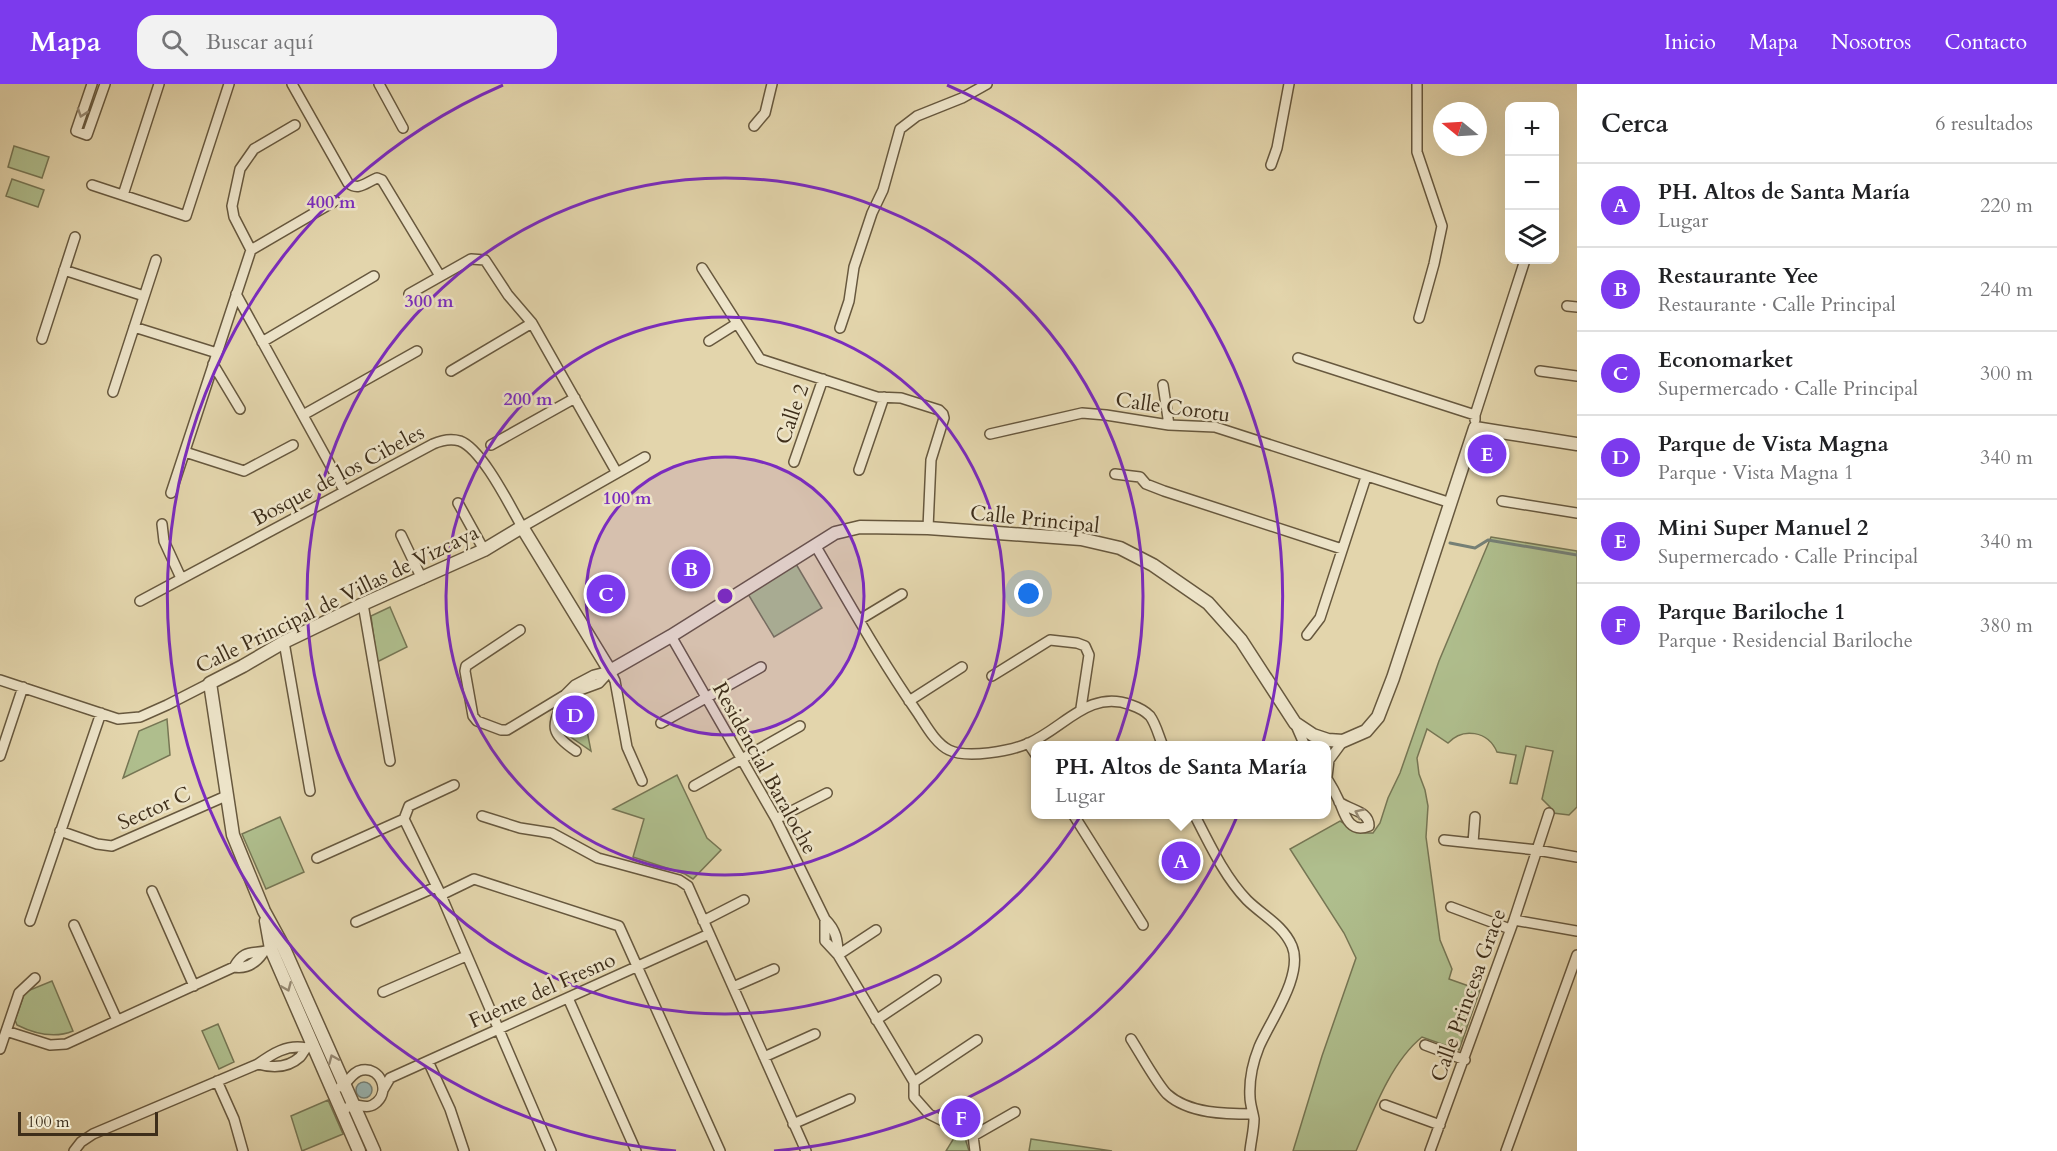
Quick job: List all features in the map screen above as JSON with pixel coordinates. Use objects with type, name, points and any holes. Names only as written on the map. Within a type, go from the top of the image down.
[{"type":"street","points":[[92,84],[76,131],[87,135],[105,84]]},
{"type":"street","points":[[123,195],[159,84]]},
{"type":"street","points":[[92,185],[186,216],[229,84]]},
{"type":"street","points":[[292,84],[348,183],[354,187],[360,187],[377,178],[382,180],[440,276]]},
{"type":"street","points":[[379,84],[403,128]]},
{"type":"street","points":[[754,126],[765,113],[772,84]]},
{"type":"street","points":[[840,328],[849,301],[854,267],[872,213],[883,190],[900,129],[917,116],[962,98],[987,84]]},
{"type":"street","points":[[1271,165],[1278,148],[1289,84]]},
{"type":"street","points":[[1417,84],[1417,152],[1442,226],[1419,318]]},
{"type":"street","points":[[251,250],[234,217],[232,206],[240,169],[254,149],[295,125]]},
{"type":"street","points":[[171,493],[251,250],[336,201]]},
{"type":"street","points":[[42,339],[75,237]]},
{"type":"street","points":[[409,294],[471,259],[485,260],[508,295],[532,323],[617,473]]},
{"type":"street","points":[[113,392],[156,260]]},
{"type":"street","points":[[1331,757],[1343,741],[1366,731],[1378,717],[1475,429],[1475,415],[1524,264]]},
{"type":"street","points":[[702,268],[760,359],[884,397],[901,398],[939,410],[943,414],[944,418],[931,460],[928,528]]},
{"type":"street","points":[[64,270],[144,296]]},
{"type":"street","points":[[262,342],[374,276]]},
{"type":"street","points":[[236,294],[344,490]]},
{"type":"street","points":[[227,323],[244,309]]},
{"type":"street","points":[[451,371],[532,323]]},
{"type":"street","points":[[709,341],[736,324]]},
{"type":"street","points":[[134,327],[217,352]]},
{"type":"street","points":[[303,415],[417,351]]},
{"type":"street","points":[[1299,358],[1475,415]]},
{"type":"street","points":[[213,364],[240,409]]},
{"type":"street","points":[[1540,371],[1577,376]]},
{"type":"street","name":"Calle 2","points":[[794,462],[823,379]]},
{"type":"street","points":[[1162,385],[1169,425]]},
{"type":"street","points":[[859,470],[884,397]]},
{"type":"street","points":[[491,445],[575,399]]},
{"type":"street","name":"Calle Corotu","points":[[990,434],[1082,413],[1169,425],[1215,427],[1450,503]]},
{"type":"street","points":[[1475,429],[1577,444]]},
{"type":"street","name":"Bosque de los Cibeles","points":[[140,601],[344,490],[433,444],[448,439],[462,442],[486,466],[522,526]]},
{"type":"street","points":[[184,452],[244,471],[293,445]]},
{"type":"street","name":"Calle Principal de Villas de Vizcaya","points":[[0,680],[118,719],[140,717],[243,666],[284,642],[484,550],[645,457]]},
{"type":"street","points":[[1115,474],[1140,477],[1146,484],[1164,491],[1342,549]]},
{"type":"street","points":[[1307,635],[1320,618],[1365,477]]},
{"type":"street","points":[[1503,501],[1577,513]]},
{"type":"street","points":[[458,503],[484,550]]},
{"type":"street","points":[[162,524],[164,541],[181,578]]},
{"type":"street","points":[[522,526],[615,681],[627,747],[642,781]]},
{"type":"street","name":"Calle Principal","points":[[610,671],[671,636],[835,533],[860,527],[928,528],[1081,539],[1120,548],[1154,565],[1208,603],[1246,647],[1295,723],[1312,735],[1328,740],[1343,741]]},
{"type":"street","points":[[401,535],[422,579]]},
{"type":"street","points":[[815,545],[909,701],[937,741],[951,751],[960,754],[978,753],[1031,742]]},
{"type":"street","points":[[859,620],[902,594]]},
{"type":"street","points":[[363,604],[390,761]]},
{"type":"street","points":[[520,630],[465,666],[473,716],[477,721],[501,730],[513,728],[565,696],[599,683],[610,671]]},
{"type":"street","name":"Residencial Baraloche","points":[[671,636],[776,819],[825,919],[835,932],[838,955],[914,1082],[914,1097],[929,1114],[973,1136]]},
{"type":"street","points":[[992,676],[1050,640],[1077,643],[1085,646],[1089,655],[1081,708]]},
{"type":"street","points":[[284,642],[310,791]]},
{"type":"street","points":[[661,723],[761,667]]},
{"type":"street","points":[[909,701],[962,667]]},
{"type":"street","points":[[210,683],[233,835],[264,911],[272,949],[309,1046],[338,1088]]},
{"type":"street","points":[[0,756],[23,687]]},
{"type":"street","points":[[565,696],[554,724],[556,733],[562,741],[576,750]]},
{"type":"street","points":[[1033,741],[1081,708],[1105,700],[1122,701],[1139,708],[1150,716],[1161,741]]},
{"type":"street","points":[[30,921],[101,713]]},
{"type":"street","points":[[1295,723],[1303,741]]},
{"type":"street","points":[[694,786],[800,726]]},
{"type":"street","points":[[1028,744],[1031,749]]},
{"type":"street","points":[[317,858],[404,819],[409,806],[454,785]]},
{"type":"street","points":[[1331,785],[1339,802]]},
{"type":"street","points":[[776,819],[827,793]]},
{"type":"street","name":"Sector C","points":[[60,831],[97,844],[112,846],[226,796]]},
{"type":"street","name":"Calle Princesa Grace","points":[[1430,1151],[1465,1060],[1549,813]]},
{"type":"street","points":[[482,816],[520,828],[552,833],[598,858],[679,880],[688,885],[806,1151]]},
{"type":"street","points":[[1473,843],[1475,817]]},
{"type":"street","points":[[404,819],[552,1151]]},
{"type":"street","points":[[1076,819],[1143,925]]},
{"type":"street","points":[[1197,819],[1214,852],[1237,887],[1280,928],[1292,946],[1294,971],[1282,1003],[1259,1048],[1252,1070],[1250,1098],[1254,1121],[1250,1151]]},
{"type":"street","points":[[1444,840],[1537,850],[1577,857]]},
{"type":"street","points":[[356,922],[474,879],[619,926],[720,1151]]},
{"type":"street","points":[[152,891],[194,986]]},
{"type":"street","points":[[703,921],[744,900]]},
{"type":"street","points":[[1451,908],[1512,925],[1577,931]]},
{"type":"street","points":[[74,925],[117,1020]]},
{"type":"street","points":[[838,955],[876,930]]},
{"type":"street","name":"Fuente del Fresno","points":[[390,1078],[709,934]]},
{"type":"street","points":[[6,1030],[50,1045],[66,1044],[234,967],[241,968],[250,965],[272,949]]},
{"type":"street","points":[[272,949],[325,1039],[338,1088],[347,1108],[374,1151]]},
{"type":"street","points":[[1506,1151],[1577,955]]},
{"type":"street","points":[[384,992],[466,956]]},
{"type":"street","points":[[733,987],[774,969]]},
{"type":"street","points":[[0,1049],[19,993],[35,978]]},
{"type":"street","points":[[876,1020],[936,981]]},
{"type":"street","points":[[568,998],[636,1151]]},
{"type":"street","points":[[764,1057],[814,1034]]},
{"type":"street","points":[[74,1151],[81,1142],[93,1134],[258,1064],[282,1049],[309,1046],[325,1039]]},
{"type":"street","points":[[1131,1039],[1167,1094],[1183,1104],[1218,1113],[1253,1114]]},
{"type":"street","points":[[914,1082],[977,1040]]},
{"type":"street","points":[[258,1064],[271,1068],[286,1065],[300,1057],[309,1046]]},
{"type":"street","points":[[1425,1046],[1465,1060]]},
{"type":"street","points":[[428,1061],[450,1109],[464,1151]]},
{"type":"street","points":[[338,1088],[360,1070],[369,1070],[390,1078],[376,1104],[368,1107],[347,1108]]},
{"type":"street","points":[[377,1074],[382,1081],[383,1090]]},
{"type":"street","points":[[217,1081],[234,1119],[243,1151]]},
{"type":"street","points":[[793,1124],[850,1099]]},
{"type":"street","points":[[1385,1105],[1440,1125]]},
{"type":"street","points":[[347,1108],[359,1151]]},
{"type":"street","points":[[975,1151],[973,1136],[1015,1112]]},
{"type":"green space","points":[[14,146],[49,157],[42,178],[8,167]]},
{"type":"green space","points":[[12,179],[44,190],[38,207],[6,196]]},
{"type":"green space","points":[[1491,537],[1577,551],[1577,807],[1569,815],[1553,813],[1542,799],[1553,751],[1526,746],[1517,784],[1510,783],[1516,755],[1497,752],[1488,739],[1475,734],[1461,735],[1448,743],[1427,729],[1417,758],[1428,806],[1426,837],[1440,940],[1452,969],[1449,979],[1480,990],[1459,1050],[1422,1037],[1400,1061],[1375,1106],[1356,1151],[1293,1151],[1322,1056],[1356,958],[1344,933],[1290,849],[1340,821],[1355,830],[1366,833],[1373,833],[1380,823],[1439,661]]},
{"type":"green space","points":[[796,564],[822,608],[774,637],[748,594]]},
{"type":"green space","points":[[390,607],[407,647],[377,662],[371,616]]},
{"type":"green space","points":[[578,698],[581,700],[591,751],[562,731],[570,703]]},
{"type":"green space","points":[[167,719],[170,755],[123,778],[139,731]]},
{"type":"green space","points":[[677,775],[707,838],[721,850],[693,879],[685,874],[633,857],[644,819],[613,809]]},
{"type":"green space","points":[[280,817],[304,872],[266,889],[242,834]]},
{"type":"green space","points":[[52,981],[73,1031],[52,1035],[31,1031],[17,1025],[15,1020],[25,992]]},
{"type":"green space","points":[[218,1024],[234,1062],[219,1069],[202,1031]]},
{"type":"green space","points":[[328,1100],[343,1134],[302,1151],[291,1116]]},
{"type":"green space","points":[[958,1100],[973,1125],[965,1124],[941,1111]]},
{"type":"green space","points":[[957,1133],[965,1138],[969,1151],[946,1151]]},
{"type":"green space","points":[[1031,1139],[1112,1151],[1029,1151]]},
{"type":"water","points":[[364,1082],[370,1084],[372,1090],[370,1096],[364,1098],[358,1096],[356,1090],[358,1084]]},
{"type":"waterway","points":[[1450,543],[1475,548],[1488,540],[1577,555]]},
{"type":"place","name":"Mini Super Manuel 2","points":[[1487,454]]},
{"type":"place","name":"Restaurante Yee","points":[[691,569]]},
{"type":"place","name":"Economarket","points":[[606,594]]},
{"type":"place","name":"Parque de Vista Magna","points":[[575,715]]},
{"type":"place","name":"PH. Altos de Santa María","points":[[1181,861]]},
{"type":"place","name":"Parque Bariloche 1","points":[[961,1118]]}]
